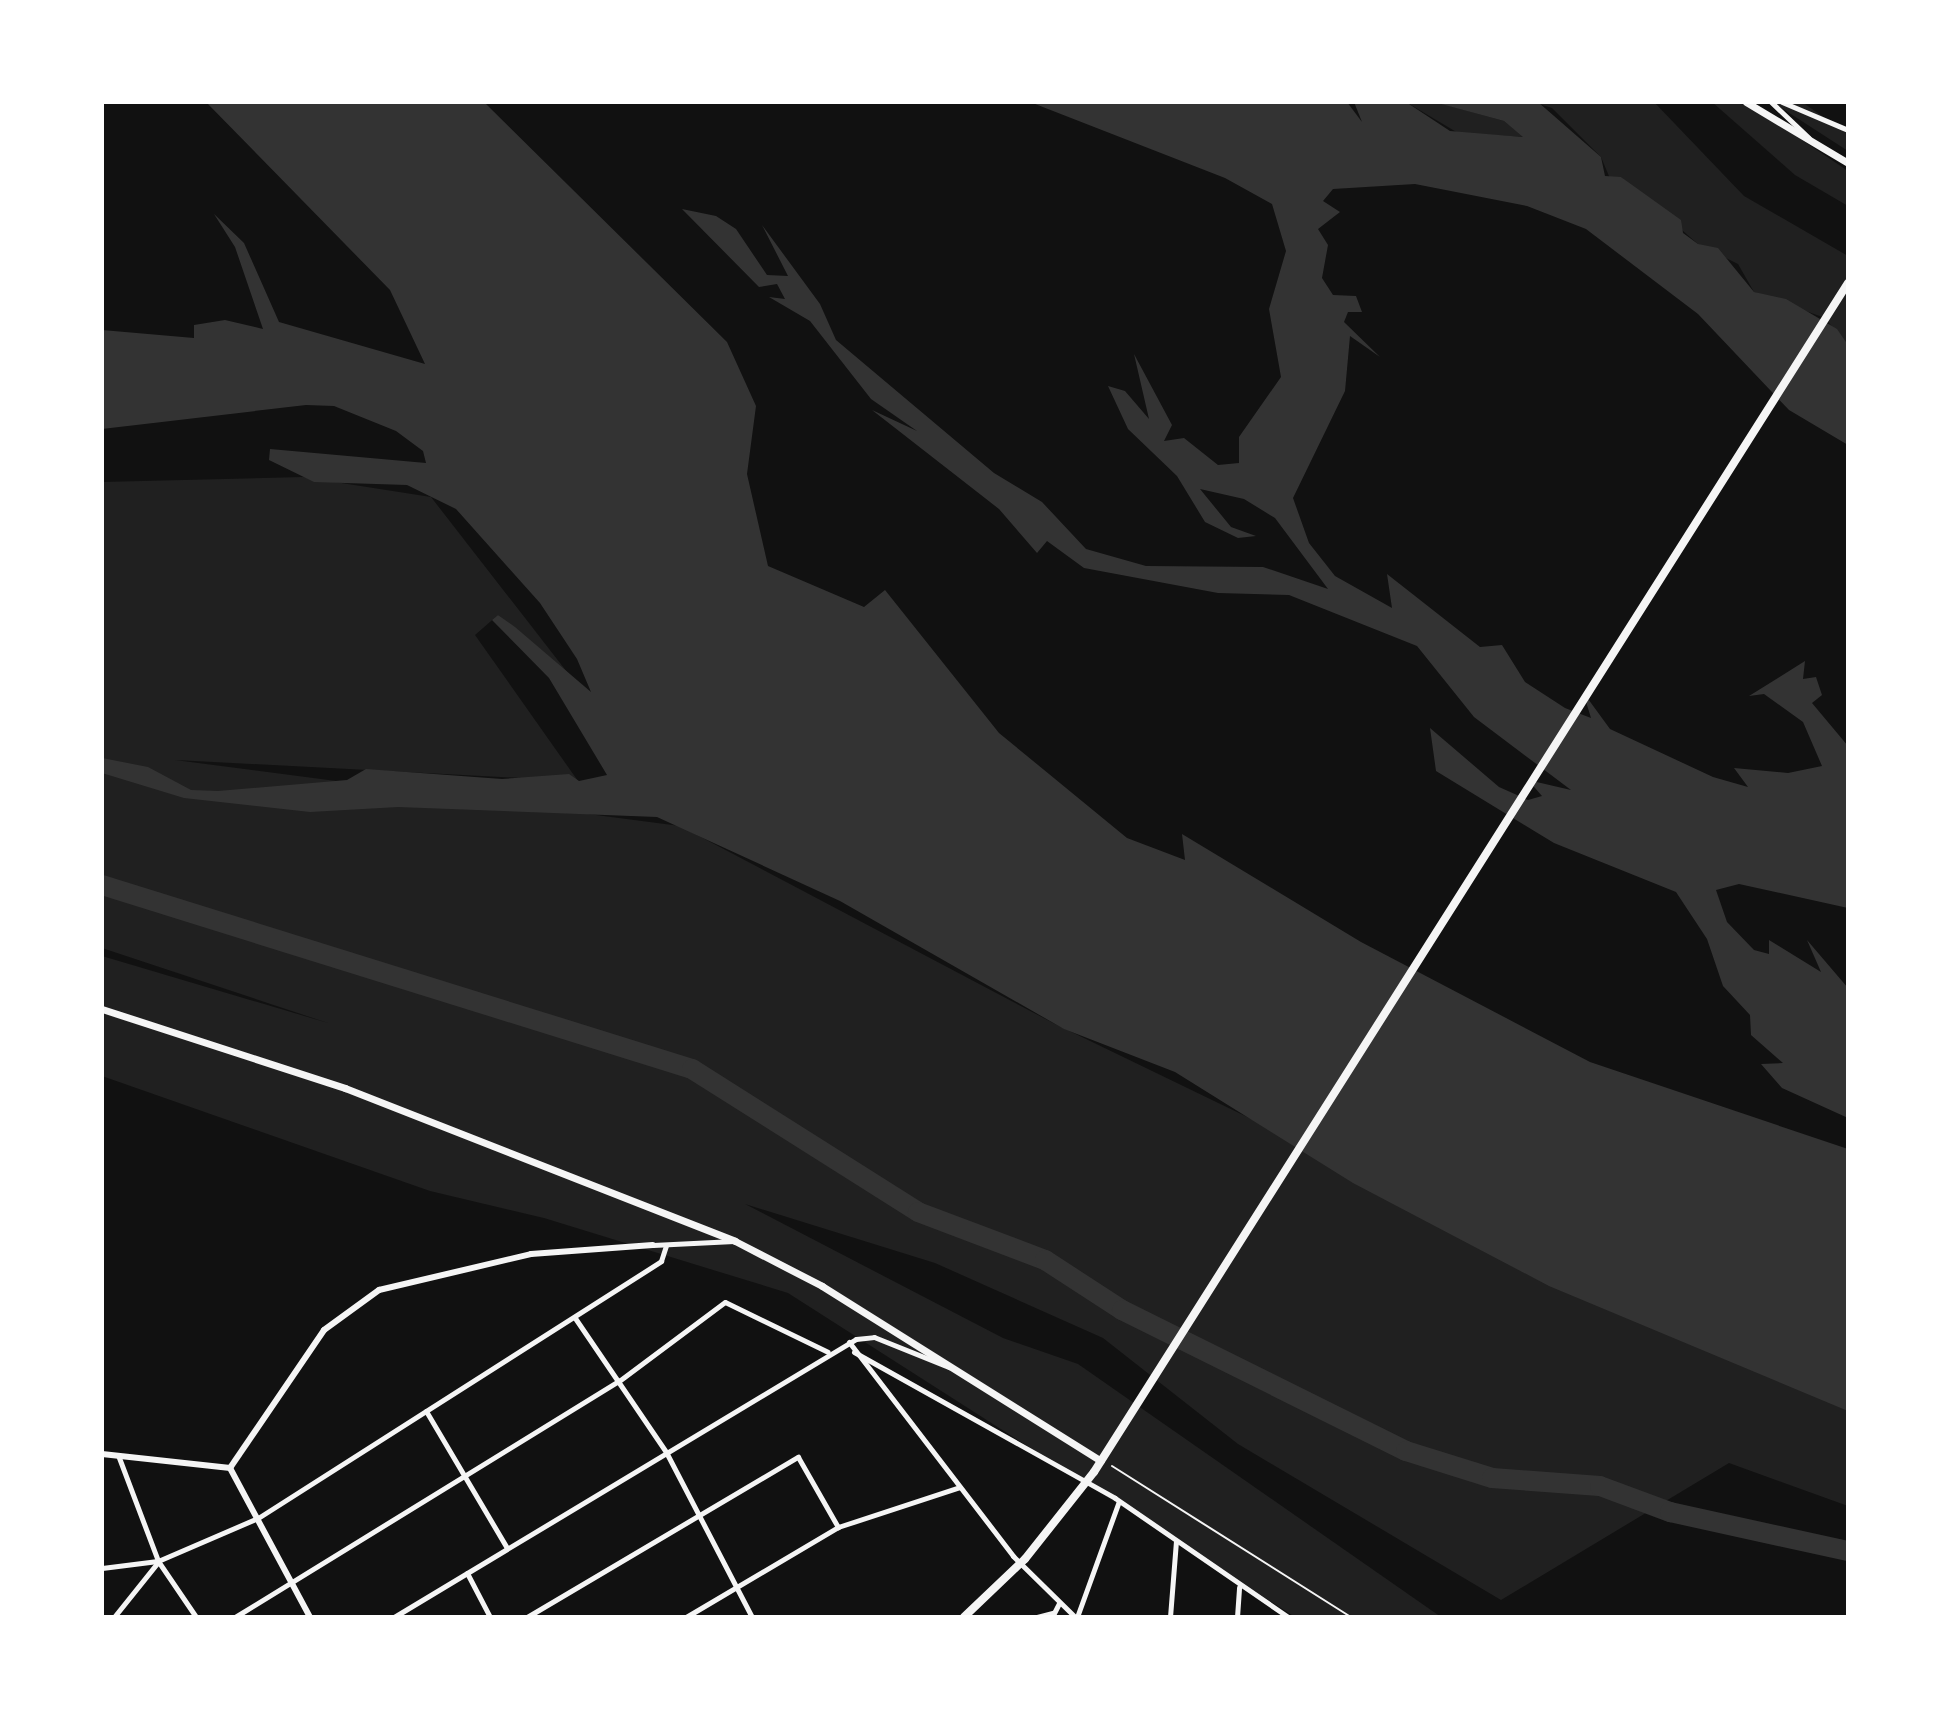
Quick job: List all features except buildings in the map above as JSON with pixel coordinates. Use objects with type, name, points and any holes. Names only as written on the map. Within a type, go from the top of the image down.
[{"type":"highway","points":[[964,1617],[1025,1559],[1094,1472],[1848,283]]},
{"type":"main road","points":[[1746,102],[1848,163]]},
{"type":"main road","points":[[102,1009],[345,1088],[735,1241],[955,1367],[1101,1461]]},
{"type":"street","points":[[1771,102],[1815,145]]},
{"type":"street","points":[[1782,102],[1848,130]]},
{"type":"street","points":[[230,1468],[324,1330],[379,1290],[531,1254],[735,1241]]},
{"type":"street","points":[[102,1568],[158,1561],[258,1518],[661,1261],[666,1246]]},
{"type":"street","points":[[235,1617],[619,1381],[725,1302],[828,1352]]},
{"type":"street","points":[[575,1318],[666,1452],[734,1589],[752,1617]]},
{"type":"street","points":[[394,1617],[849,1342],[874,1337],[955,1367]]},
{"type":"street","points":[[849,1342],[960,1487],[1059,1603],[1076,1617],[1119,1501]]},
{"type":"street","points":[[854,1352],[1119,1501],[1239,1587],[1288,1617]]},
{"type":"street","points":[[426,1411],[507,1548]]},
{"type":"street","points":[[102,1454],[230,1468]]},
{"type":"street","points":[[118,1455],[158,1561],[196,1617]]},
{"type":"street","points":[[527,1617],[798,1457],[838,1527]]},
{"type":"street","points":[[230,1468],[310,1617]]},
{"type":"street","points":[[686,1617],[838,1527],[960,1487]]},
{"type":"street","points":[[1170,1617],[1176,1540]]},
{"type":"street","points":[[114,1617],[158,1561]]},
{"type":"street","points":[[467,1573],[490,1617]]},
{"type":"street","points":[[1237,1617],[1239,1587]]},
{"type":"street","points":[[1037,1617],[1052,1615],[1059,1603]]},
{"type":"path","points":[[1101,1461],[1351,1617]]},
{"type":"shaded area","points":[[206,102],[484,102],[727,342],[756,406],[747,474],[768,566],[864,607],[885,590],[999,733],[1127,838],[1185,860],[1182,834],[1361,942],[1590,1062],[1848,1149],[1848,1411],[1549,1286],[1353,1183],[1175,1072],[1064,1029],[840,901],[657,817],[398,807],[310,812],[184,798],[102,773],[102,758],[148,767],[191,790],[218,791],[347,780],[366,769],[502,779],[569,774],[579,781],[607,775],[549,678],[492,620],[498,615],[515,627],[591,692],[577,659],[540,603],[456,509],[407,485],[314,482],[269,460],[270,449],[426,463],[423,451],[396,431],[334,406],[306,405],[102,429],[102,330],[194,338],[194,325],[225,320],[263,329],[235,247],[214,214],[244,243],[279,322],[425,364],[390,290]]},
{"type":"shaded area","points":[[1030,102],[1347,102],[1362,122],[1354,102],[1406,102],[1450,131],[1523,137],[1504,121],[1434,102],[1538,102],[1601,157],[1605,176],[1621,177],[1681,220],[1683,233],[1698,244],[1718,248],[1754,292],[1786,299],[1837,329],[1848,345],[1848,445],[1789,410],[1698,314],[1586,229],[1527,206],[1415,184],[1333,189],[1323,201],[1340,212],[1318,229],[1328,245],[1322,278],[1333,295],[1356,296],[1362,312],[1348,312],[1344,322],[1380,357],[1350,336],[1345,391],[1293,498],[1309,543],[1335,576],[1392,608],[1387,574],[1480,647],[1502,645],[1525,682],[1565,708],[1591,718],[1583,692],[1610,729],[1713,777],[1748,787],[1734,768],[1788,773],[1822,766],[1803,722],[1764,694],[1749,696],[1805,661],[1803,679],[1816,677],[1822,695],[1812,703],[1848,746],[1848,908],[1739,884],[1716,890],[1727,922],[1754,950],[1769,954],[1769,940],[1821,972],[1807,940],[1848,988],[1848,1118],[1782,1088],[1761,1064],[1783,1063],[1751,1035],[1750,1015],[1723,986],[1707,939],[1676,892],[1554,843],[1436,771],[1430,728],[1499,787],[1528,800],[1542,796],[1528,780],[1571,790],[1474,717],[1417,646],[1289,595],[1218,593],[1084,568],[1047,541],[1037,553],[999,509],[872,410],[917,431],[871,399],[810,321],[769,297],[785,299],[777,284],[759,287],[682,209],[716,216],[736,229],[767,275],[788,276],[762,225],[820,304],[836,340],[994,473],[1042,502],[1086,549],[1146,566],[1263,567],[1328,589],[1275,518],[1244,499],[1200,489],[1231,527],[1256,536],[1238,538],[1205,522],[1177,476],[1128,429],[1108,386],[1125,391],[1149,419],[1134,354],[1172,425],[1164,441],[1184,438],[1218,465],[1239,463],[1239,437],[1281,377],[1269,309],[1286,251],[1272,204],[1225,178]]},
{"type":"shaded area","points":[[1406,102],[1436,102],[1504,121],[1525,137],[1458,133]]},
{"type":"shaded area","points":[[1533,102],[1654,102],[1744,196],[1848,256],[1848,346],[1825,318],[1754,292],[1738,264],[1698,244],[1621,177],[1611,181],[1601,157],[1552,108]]},
{"type":"shaded area","points":[[1712,102],[1746,102],[1848,171],[1848,206],[1795,175]]},
{"type":"shaded area","points":[[1772,102],[1802,102],[1848,134],[1848,151]]},
{"type":"shaded area","points":[[303,477],[431,497],[574,681],[498,615],[475,635],[578,781],[175,760],[680,826],[1055,1024],[1848,1408],[1848,1506],[1729,1463],[1501,1600],[1238,1444],[1103,1338],[935,1263],[745,1204],[1003,1338],[1078,1364],[1441,1617],[1295,1617],[788,1293],[544,1218],[430,1191],[102,1076],[102,956],[328,1023],[102,948],[102,482]]},
{"type":"waterway","points":[[102,885],[692,1069],[918,1212],[1045,1260],[1122,1310],[1406,1451],[1492,1478],[1600,1486],[1670,1512],[1848,1551]]}]
